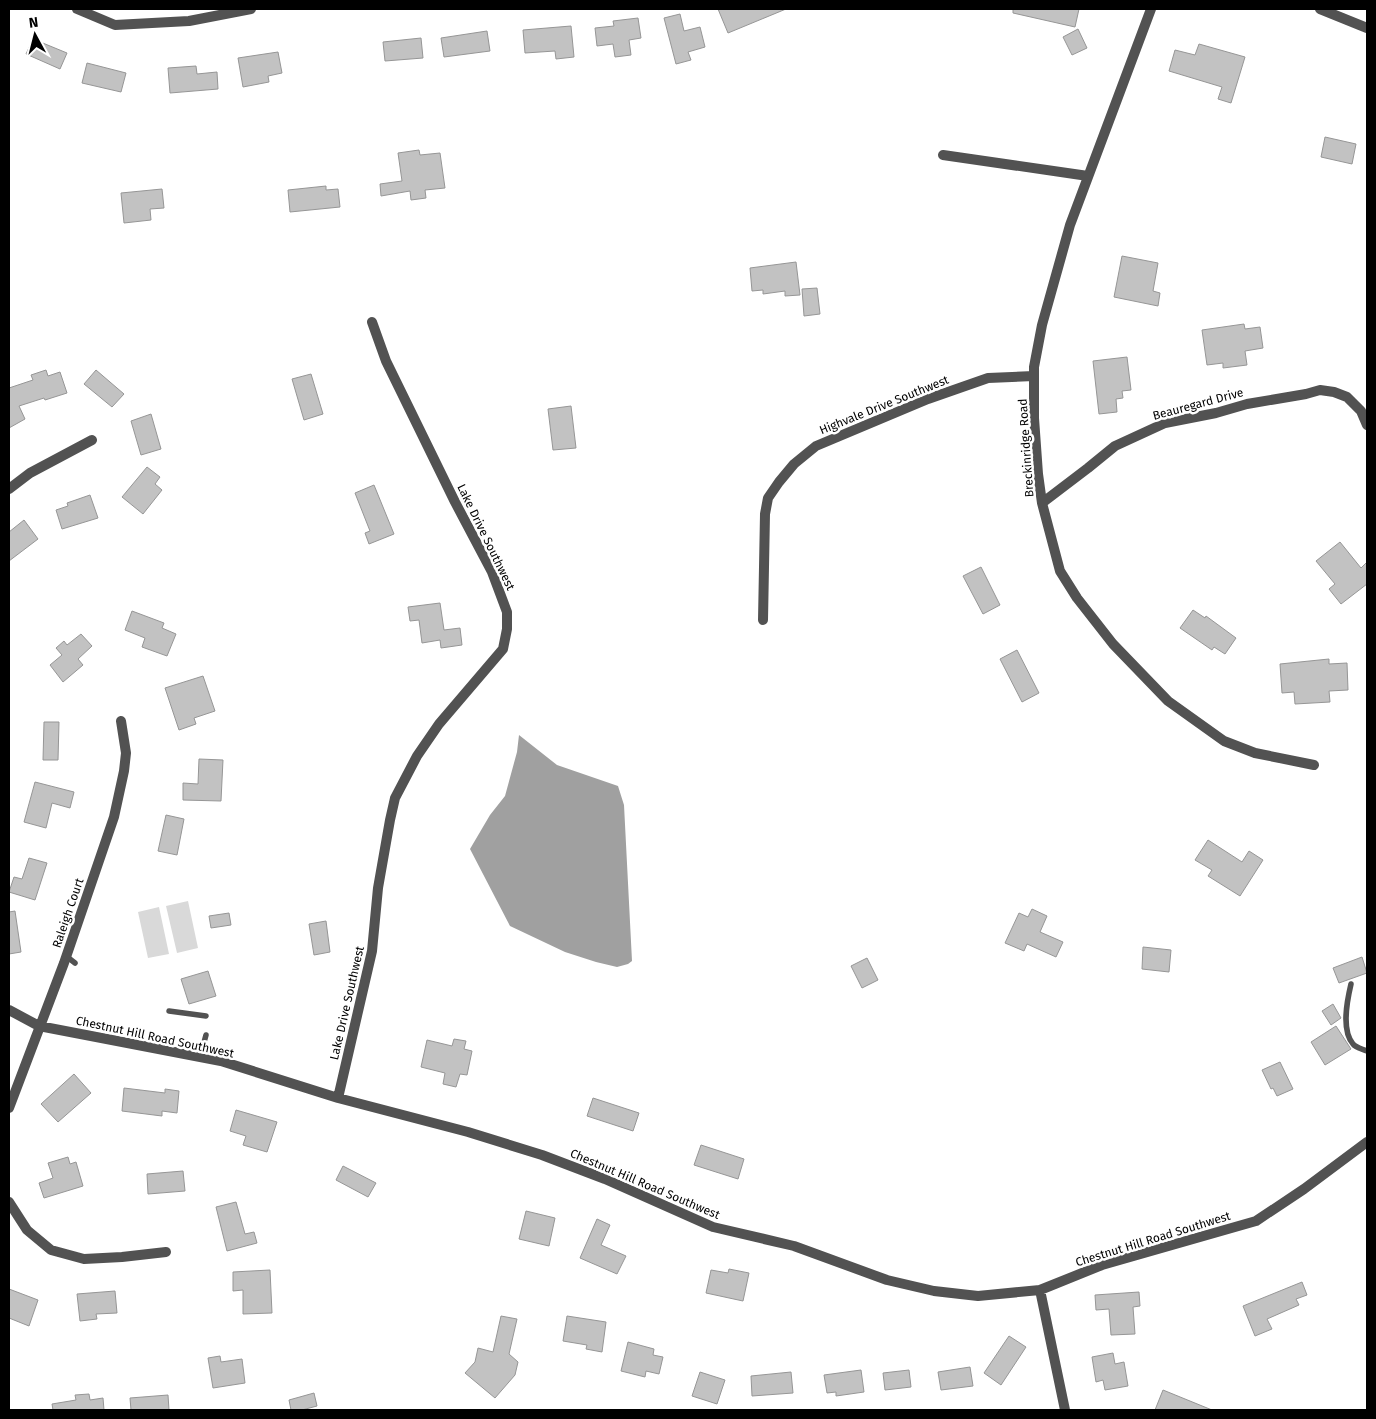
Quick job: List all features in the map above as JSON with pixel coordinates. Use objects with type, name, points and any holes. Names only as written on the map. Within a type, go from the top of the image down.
[{"type":"street","points":[[76,9],[114,25],[189,21],[251,9]]},
{"type":"street","name":"Breckinridge Road","points":[[1150,9],[1070,225],[1042,325],[1034,367],[1036,456],[1042,503],[1060,571],[1076,598],[1113,644],[1168,701],[1224,741],[1255,753],[1314,765]]},
{"type":"street","points":[[1320,9],[1367,28]]},
{"type":"street","points":[[943,155],[1088,176]]},
{"type":"street","name":"Lake Drive Southwest","points":[[338,1098],[372,952],[378,888],[395,798],[417,756],[439,724],[503,648],[507,630],[507,612],[492,572],[455,502],[386,360],[372,322]]},
{"type":"street","name":"Highvale Drive Southwest","points":[[763,620],[765,514],[768,498],[794,464],[816,446],[928,399],[988,378],[1034,376]]},
{"type":"street","name":"Beauregard Drive","points":[[1042,503],[1115,446],[1165,423],[1263,400],[1306,394],[1320,390],[1334,392],[1347,397],[1361,411],[1367,425]]},
{"type":"street","points":[[9,489],[30,473],[92,440]]},
{"type":"street","name":"Raleigh Court","points":[[9,1108],[66,956],[114,817],[126,753],[121,721]]},
{"type":"street","name":"Chestnut Hill Road Southwest","points":[[9,1010],[39,1026],[221,1061],[338,1098],[468,1132],[542,1155],[605,1179],[713,1227],[794,1246],[887,1280],[934,1291],[978,1296],[1040,1290],[1102,1265],[1256,1220],[1304,1189],[1367,1142]]},
{"type":"street","points":[[9,1202],[27,1230],[51,1250],[84,1259],[166,1252]]},
{"type":"street","points":[[1040,1290],[1065,1410]]},
{"type":"lane","points":[[66,956],[75,963]]},
{"type":"lane","points":[[1351,984],[1346,1008],[1349,1036],[1356,1047],[1367,1051]]},
{"type":"lane","points":[[169,1011],[206,1016]]},
{"type":"lane","points":[[200,1057],[206,1035]]},
{"type":"shaded area","points":[[519,735],[557,765],[618,786],[624,805],[632,961],[628,964],[617,967],[596,962],[565,952],[510,926],[470,849],[490,815],[505,796],[517,752]]},
{"type":"shaded area","points":[[188,901],[198,948],[177,953],[166,906]]},
{"type":"shaded area","points":[[159,907],[169,954],[148,958],[138,912]]},
{"type":"building","points":[[718,9],[786,9],[728,33]]},
{"type":"building","points":[[1013,9],[1079,9],[1075,27],[1013,13]]},
{"type":"building","points":[[680,14],[684,31],[700,27],[705,47],[688,52],[691,60],[676,64],[664,18]]},
{"type":"building","points":[[638,18],[641,38],[629,40],[631,55],[615,57],[613,44],[597,46],[595,28],[614,26],[613,21]]},
{"type":"building","points":[[571,26],[574,57],[556,59],[555,51],[525,53],[523,30]]},
{"type":"building","points":[[1078,29],[1087,48],[1072,55],[1063,37]]},
{"type":"building","points":[[487,31],[490,51],[444,57],[441,38]]},
{"type":"building","points":[[421,38],[423,58],[385,61],[383,42]]},
{"type":"building","points":[[33,39],[67,53],[60,69],[26,54]]},
{"type":"building","points":[[1199,44],[1245,57],[1231,103],[1218,99],[1222,87],[1169,71],[1175,50],[1195,55]]},
{"type":"building","points":[[278,52],[282,73],[268,76],[269,82],[243,87],[238,58]]},
{"type":"building","points":[[87,63],[126,73],[121,92],[82,83]]},
{"type":"building","points":[[196,66],[197,74],[217,72],[218,89],[170,93],[168,68]]},
{"type":"building","points":[[1325,137],[1356,144],[1352,164],[1321,157]]},
{"type":"building","points":[[419,150],[420,155],[440,153],[445,188],[425,190],[426,198],[411,200],[410,191],[381,196],[380,184],[402,181],[398,153]]},
{"type":"building","points":[[326,186],[326,190],[338,189],[340,207],[290,212],[288,190]]},
{"type":"building","points":[[162,189],[164,208],[150,209],[151,220],[124,223],[121,193]]},
{"type":"building","points":[[1122,256],[1158,263],[1153,291],[1160,293],[1158,306],[1114,297]]},
{"type":"building","points":[[796,262],[800,295],[785,296],[785,291],[763,294],[763,290],[752,291],[750,268]]},
{"type":"building","points":[[817,288],[820,314],[804,316],[802,289]]},
{"type":"building","points":[[1244,324],[1245,329],[1260,327],[1263,348],[1245,351],[1247,365],[1223,368],[1223,363],[1207,365],[1202,330]]},
{"type":"building","points":[[1127,357],[1131,390],[1122,391],[1123,398],[1116,399],[1117,412],[1099,414],[1093,361]]},
{"type":"building","points":[[46,370],[48,376],[60,372],[67,393],[19,406],[25,419],[9,428],[9,388],[33,380],[31,375]]},
{"type":"building","points":[[96,370],[124,394],[112,407],[84,384]]},
{"type":"building","points":[[311,374],[323,414],[304,420],[292,379]]},
{"type":"building","points":[[571,406],[576,448],[553,450],[548,409]]},
{"type":"building","points":[[151,414],[161,449],[141,455],[131,421]]},
{"type":"building","points":[[147,467],[160,477],[155,484],[162,490],[143,514],[122,497]]},
{"type":"building","points":[[374,485],[394,534],[369,544],[365,533],[370,531],[355,493]]},
{"type":"building","points":[[90,495],[98,518],[62,529],[56,510],[68,506],[67,503]]},
{"type":"building","points":[[24,520],[38,539],[9,561],[9,532]]},
{"type":"building","points":[[1340,542],[1361,568],[1367,562],[1367,584],[1341,604],[1329,589],[1335,584],[1316,561]]},
{"type":"building","points":[[981,567],[1000,605],[983,614],[963,576]]},
{"type":"building","points":[[440,603],[444,630],[460,628],[462,645],[441,648],[440,640],[422,643],[419,620],[410,621],[408,607]]},
{"type":"building","points":[[1193,610],[1205,618],[1206,616],[1236,638],[1225,654],[1214,647],[1212,650],[1180,628]]},
{"type":"building","points":[[132,611],[164,623],[162,628],[176,634],[167,656],[142,647],[145,638],[125,630]]},
{"type":"building","points":[[81,634],[92,646],[78,659],[83,665],[63,682],[50,665],[62,655],[56,648],[64,641],[67,645]]},
{"type":"building","points":[[1017,650],[1039,693],[1022,702],[1000,659]]},
{"type":"building","points":[[1329,659],[1329,664],[1347,663],[1348,690],[1329,691],[1330,702],[1295,704],[1294,692],[1282,693],[1280,664]]},
{"type":"building","points":[[203,676],[215,711],[194,718],[196,724],[179,730],[165,688]]},
{"type":"building","points":[[44,722],[59,722],[58,760],[43,760]]},
{"type":"building","points":[[199,759],[223,760],[221,801],[183,800],[183,783],[198,784]]},
{"type":"building","points":[[35,782],[74,792],[70,808],[52,803],[46,828],[24,822]]},
{"type":"building","points":[[166,815],[184,819],[177,855],[158,851]]},
{"type":"building","points":[[1208,840],[1242,862],[1249,851],[1263,860],[1240,896],[1208,876],[1212,870],[1195,860]]},
{"type":"building","points":[[29,858],[47,863],[35,900],[9,892],[14,877],[22,879]]},
{"type":"building","points":[[1032,909],[1047,916],[1040,932],[1063,942],[1056,957],[1027,944],[1024,951],[1005,943],[1019,913],[1028,917]]},
{"type":"building","points":[[15,911],[21,952],[9,954],[9,912]]},
{"type":"building","points":[[229,913],[231,925],[211,928],[209,916]]},
{"type":"building","points":[[326,921],[330,952],[314,955],[309,924]]},
{"type":"building","points":[[1143,947],[1171,950],[1169,972],[1142,969]]},
{"type":"building","points":[[1362,957],[1367,973],[1339,983],[1333,968]]},
{"type":"building","points":[[867,958],[878,980],[862,988],[851,966]]},
{"type":"building","points":[[208,971],[216,996],[189,1004],[181,979]]},
{"type":"building","points":[[1333,1004],[1341,1018],[1331,1025],[1322,1011]]},
{"type":"building","points":[[1336,1026],[1351,1049],[1325,1065],[1311,1042]]},
{"type":"building","points":[[454,1039],[466,1041],[464,1049],[472,1051],[467,1075],[460,1074],[456,1087],[443,1084],[445,1073],[421,1067],[427,1040],[452,1046]]},
{"type":"building","points":[[1280,1062],[1293,1089],[1277,1096],[1273,1088],[1271,1089],[1262,1070]]},
{"type":"building","points":[[74,1074],[91,1093],[58,1122],[41,1104]]},
{"type":"building","points":[[124,1088],[165,1093],[165,1089],[179,1091],[177,1113],[162,1111],[162,1116],[122,1111]]},
{"type":"building","points":[[593,1098],[639,1113],[633,1131],[587,1116]]},
{"type":"building","points":[[236,1110],[277,1122],[267,1152],[243,1145],[246,1136],[230,1131]]},
{"type":"building","points":[[701,1145],[744,1159],[738,1179],[694,1165]]},
{"type":"building","points":[[68,1157],[70,1164],[76,1162],[83,1186],[44,1198],[39,1183],[53,1178],[48,1163]]},
{"type":"building","points":[[343,1166],[376,1183],[368,1197],[336,1180]]},
{"type":"building","points":[[183,1171],[185,1191],[148,1194],[147,1174]]},
{"type":"building","points":[[236,1202],[245,1234],[254,1232],[257,1243],[227,1251],[216,1207]]},
{"type":"building","points":[[526,1211],[555,1218],[549,1246],[519,1239]]},
{"type":"building","points":[[597,1219],[610,1225],[601,1245],[626,1256],[617,1274],[580,1258]]},
{"type":"building","points":[[729,1269],[749,1273],[743,1301],[706,1293],[711,1270],[728,1273]]},
{"type":"building","points":[[270,1270],[272,1313],[243,1314],[243,1290],[233,1291],[233,1272]]},
{"type":"building","points":[[1302,1282],[1307,1295],[1296,1299],[1299,1305],[1267,1319],[1272,1329],[1255,1336],[1243,1306]]},
{"type":"building","points":[[9,1289],[38,1300],[29,1326],[9,1318]]},
{"type":"building","points":[[115,1291],[117,1313],[96,1314],[97,1319],[80,1321],[77,1294]]},
{"type":"building","points":[[1139,1292],[1140,1306],[1133,1307],[1135,1334],[1111,1335],[1109,1309],[1096,1310],[1095,1295]]},
{"type":"building","points":[[501,1316],[517,1319],[509,1354],[518,1362],[515,1375],[495,1398],[465,1373],[475,1362],[478,1348],[493,1352]]},
{"type":"building","points":[[567,1316],[606,1322],[602,1352],[586,1349],[587,1345],[563,1341]]},
{"type":"building","points":[[1009,1336],[1026,1347],[1001,1385],[984,1373]]},
{"type":"building","points":[[628,1342],[654,1349],[653,1355],[663,1357],[659,1374],[646,1371],[645,1377],[621,1371]]},
{"type":"building","points":[[1113,1353],[1115,1364],[1124,1362],[1128,1386],[1105,1390],[1103,1380],[1096,1382],[1092,1357]]},
{"type":"building","points":[[220,1356],[221,1362],[242,1359],[245,1383],[213,1388],[208,1358]]},
{"type":"building","points":[[970,1367],[973,1386],[941,1390],[938,1372]]},
{"type":"building","points":[[861,1370],[864,1392],[836,1396],[836,1392],[827,1393],[824,1375]]},
{"type":"building","points":[[909,1370],[911,1387],[885,1390],[883,1373]]},
{"type":"building","points":[[700,1372],[725,1380],[717,1404],[692,1396]]},
{"type":"building","points":[[791,1372],[793,1393],[752,1396],[751,1376]]},
{"type":"building","points":[[1163,1390],[1212,1410],[1155,1410]]},
{"type":"building","points":[[314,1393],[317,1406],[302,1410],[291,1410],[289,1400]]},
{"type":"building","points":[[89,1394],[90,1400],[103,1398],[104,1410],[53,1410],[52,1404],[76,1400],[75,1395]]},
{"type":"building","points":[[168,1395],[169,1410],[131,1410],[130,1398]]}]
